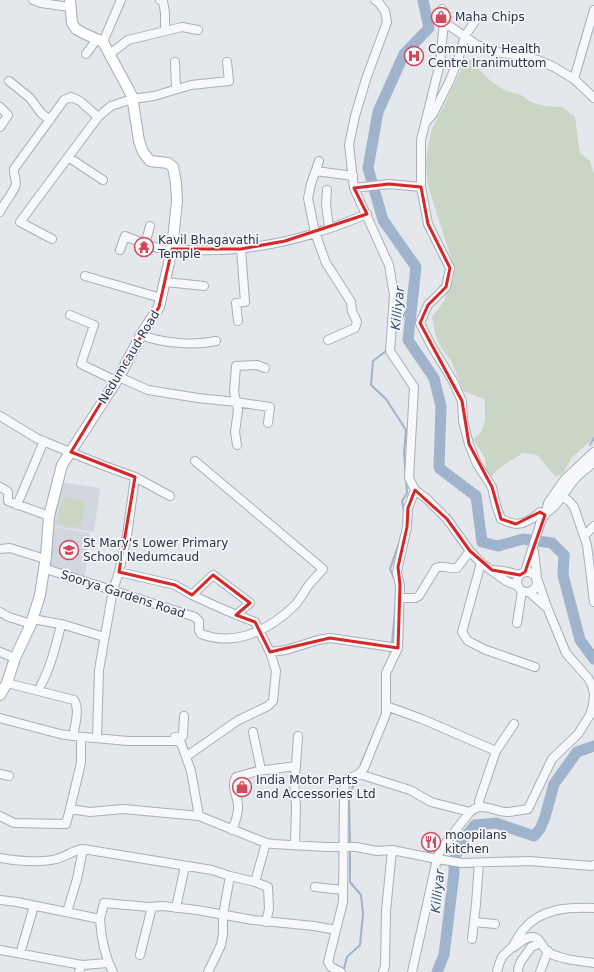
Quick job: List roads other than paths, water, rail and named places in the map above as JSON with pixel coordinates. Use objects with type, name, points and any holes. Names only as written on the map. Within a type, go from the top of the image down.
[{"type":"main road","points":[[70,3],[72,23],[74,26],[83,33],[100,41]]},
{"type":"main road","name":"Nedumcaud Road","points":[[0,695],[7,683],[15,658],[32,622],[40,594],[49,516],[62,465],[117,379],[141,335],[159,307],[166,282],[171,250],[176,201],[176,183],[172,167],[168,163],[150,161],[143,152],[139,142],[132,99],[110,54],[100,41]]},
{"type":"street","points":[[33,0],[41,3],[70,3]]},
{"type":"street","points":[[86,54],[100,41],[121,0]]},
{"type":"street","points":[[160,0],[163,1],[165,13],[165,31]]},
{"type":"street","points":[[375,0],[385,11],[387,22],[366,79],[355,116],[350,145],[354,188],[389,265],[394,295],[390,350],[414,387],[409,478],[415,490],[427,499],[447,520],[470,551],[481,562],[506,581],[523,590],[546,608]]},
{"type":"street","points":[[442,9],[444,22],[440,63],[421,140],[421,187],[428,224],[450,268],[446,288],[428,305],[420,323],[431,345],[442,360],[462,401],[463,421],[469,444],[477,464],[492,487],[501,519],[516,524],[528,521],[540,512],[544,516]]},
{"type":"street","points":[[574,79],[594,10]]},
{"type":"street","points":[[425,124],[450,80],[465,36],[477,18]]},
{"type":"street","points":[[444,22],[470,41],[488,49],[509,55],[520,55],[538,60],[554,67],[574,79],[594,98]]},
{"type":"street","points":[[110,54],[128,40],[182,27],[198,30]]},
{"type":"street","points":[[175,62],[176,89]]},
{"type":"street","points":[[52,239],[20,222],[98,117],[111,106],[132,99],[154,96],[191,85],[229,81],[227,62]]},
{"type":"street","points":[[9,81],[30,98],[40,113],[50,120]]},
{"type":"street","points":[[0,212],[16,186],[13,174],[14,169],[64,100],[71,97],[80,101],[98,117]]},
{"type":"street","points":[[0,107],[8,115],[0,127]]},
{"type":"street","points":[[68,157],[103,180]]},
{"type":"street","points":[[319,161],[308,198],[315,233],[326,263],[350,302],[356,322],[355,328],[328,340]]},
{"type":"street","points":[[316,170],[353,176]]},
{"type":"street","points":[[354,188],[389,184],[421,187]]},
{"type":"street","points":[[327,190],[326,204],[329,228]]},
{"type":"street","points":[[120,250],[125,236],[144,244],[171,250],[194,251],[241,249],[285,241],[315,233],[367,214]]},
{"type":"street","points":[[144,244],[150,226]]},
{"type":"street","points":[[238,321],[236,303],[245,302],[241,249]]},
{"type":"street","points":[[85,276],[161,298]]},
{"type":"street","points":[[166,282],[204,286]]},
{"type":"street","points":[[70,315],[94,325],[81,364],[148,390],[270,407],[268,423]]},
{"type":"street","points":[[141,335],[155,340],[171,343],[216,341]]},
{"type":"street","points":[[237,445],[235,432],[238,410],[234,392],[236,366],[257,365],[264,368]]},
{"type":"street","points":[[0,416],[27,433],[135,477],[170,496]]},
{"type":"street","points":[[18,505],[44,441]]},
{"type":"street","points":[[517,624],[523,590],[518,579],[523,573],[534,546],[548,503],[558,486],[594,452]]},
{"type":"street","points":[[195,460],[322,569],[295,605],[280,618],[260,630]]},
{"type":"street","points":[[544,516],[554,507],[576,478],[594,462]]},
{"type":"street","points":[[97,738],[99,670],[113,590],[119,572],[127,536],[135,477]]},
{"type":"street","points":[[0,487],[4,488],[8,492],[8,501],[49,516]]},
{"type":"street","points":[[341,972],[331,967],[328,962],[343,902],[342,847],[344,790],[346,780],[359,774],[364,768],[386,714],[386,673],[398,648],[400,585],[397,573],[407,527],[408,508],[415,490]]},
{"type":"street","points":[[562,496],[574,507],[587,545],[594,602]]},
{"type":"street","points":[[584,536],[594,526]]},
{"type":"street","points":[[523,590],[536,588],[537,580],[534,546]]},
{"type":"street","name":"Soorya Gardens Road","points":[[0,549],[10,548],[113,590],[195,616],[199,621],[199,630],[201,634],[207,636],[237,638],[260,630]]},
{"type":"street","points":[[400,598],[415,598],[418,596],[436,568],[444,566],[454,569],[457,568],[470,551]]},
{"type":"street","points":[[481,562],[462,632],[468,642],[486,650],[535,667]]},
{"type":"street","points":[[412,972],[437,859],[441,849],[474,808],[480,806],[508,812],[528,808],[552,760],[578,734],[590,715],[593,705],[594,695],[592,684],[566,653],[546,608],[537,580],[530,573],[492,570]]},
{"type":"street","points":[[119,572],[175,585],[192,595],[255,622],[270,652],[276,671],[273,701],[271,704],[237,721],[186,756]]},
{"type":"street","points":[[192,595],[214,575],[250,603],[236,615]]},
{"type":"street","points":[[0,612],[9,617],[32,622],[61,625],[104,637]]},
{"type":"street","points":[[41,685],[56,645],[61,625]]},
{"type":"street","points":[[270,652],[286,650],[318,640],[330,638],[398,648]]},
{"type":"street","points":[[0,652],[15,658]]},
{"type":"street","points":[[0,816],[14,823],[66,824],[81,762],[77,736],[77,704],[74,700],[7,683]]},
{"type":"street","points":[[386,706],[422,719],[496,751]]},
{"type":"street","points":[[176,741],[175,737],[183,736],[184,716]]},
{"type":"street","points":[[0,718],[60,734],[128,741],[176,741],[181,743],[194,782],[199,816]]},
{"type":"street","points":[[480,806],[479,801],[496,751],[514,724]]},
{"type":"street","points":[[254,732],[261,770]]},
{"type":"street","points":[[294,845],[296,807],[294,780],[298,736]]},
{"type":"street","points":[[232,830],[236,820],[238,807],[234,781],[236,777],[261,770],[296,766]]},
{"type":"street","points":[[0,774],[9,776]]},
{"type":"street","points":[[359,774],[410,790],[431,802],[470,812]]},
{"type":"street","points":[[70,809],[90,812],[123,809],[199,816],[266,843],[392,850],[462,863],[528,861],[594,865]]},
{"type":"street","points":[[255,882],[266,843]]},
{"type":"street","points":[[0,858],[31,861],[56,859],[78,850],[83,850],[212,870],[268,887],[269,909],[266,922]]},
{"type":"street","points":[[67,912],[77,879],[83,850]]},
{"type":"street","points":[[383,972],[385,966],[386,911],[392,850]]},
{"type":"street","points":[[472,939],[479,863]]},
{"type":"street","points":[[176,908],[185,866]]},
{"type":"street","points":[[208,972],[221,945],[223,934],[223,915],[230,876]]},
{"type":"street","points":[[315,887],[343,890]]},
{"type":"street","points":[[0,900],[100,919]]},
{"type":"street","points":[[113,972],[108,963],[100,936],[100,919],[104,903],[197,910],[266,922],[314,926],[336,930]]},
{"type":"street","points":[[22,947],[34,906]]},
{"type":"street","points":[[140,955],[152,907]]},
{"type":"street","points":[[512,948],[522,930],[534,919],[544,913],[556,909],[573,907],[594,908]]},
{"type":"street","points":[[474,922],[494,924]]},
{"type":"street","points":[[497,972],[502,957],[512,948],[526,938],[530,937],[539,940],[548,951],[574,960],[594,963]]},
{"type":"street","points":[[518,972],[519,964],[531,947],[541,943]]},
{"type":"street","points":[[0,950],[80,968],[108,963]]},
{"type":"street","points":[[540,972],[548,951]]},
{"type":"waterway","name":"Killiyar","points":[[423,0],[429,28],[404,54],[378,112],[368,168],[383,220],[416,267],[408,340],[434,378],[441,406],[439,468],[476,496],[482,542],[498,546],[523,539],[552,543],[564,555],[563,575],[580,640],[594,659]]},
{"type":"waterway","points":[[396,330],[412,300]]},
{"type":"waterway","points":[[386,351],[373,361],[371,385],[386,399],[406,430],[404,453],[407,493],[402,501],[404,511]]},
{"type":"waterway","points":[[590,445],[594,438]]},
{"type":"waterway","points":[[394,578],[390,569],[401,537]]},
{"type":"waterway","points":[[392,642],[396,601]]},
{"type":"waterway","points":[[390,657],[391,652]]},
{"type":"waterway","points":[[361,764],[375,731]]},
{"type":"waterway","name":"Killiyar","points":[[437,972],[444,955],[454,873],[454,860],[462,841],[475,825],[496,823],[534,836],[540,829],[545,817],[554,784],[577,752],[594,746]]},
{"type":"waterway","points":[[350,842],[349,798],[355,780]]},
{"type":"waterway","points":[[344,969],[347,957],[360,945],[363,914],[361,895],[350,882],[350,852]]},
{"type":"place","name":"Maha Chips","points":[[441,17]]},
{"type":"place","name":"Community Health Centre Iranimuttom","points":[[414,56]]},
{"type":"place","name":"Kavil Bhagavathi Temple","points":[[144,247]]},
{"type":"place","name":"St Mary's Lower Primary School Nedumcaud","points":[[69,550]]},
{"type":"place","name":"India Motor Parts and Accessories Ltd","points":[[242,787]]},
{"type":"place","name":"moopilans kitchen","points":[[431,842]]}]
